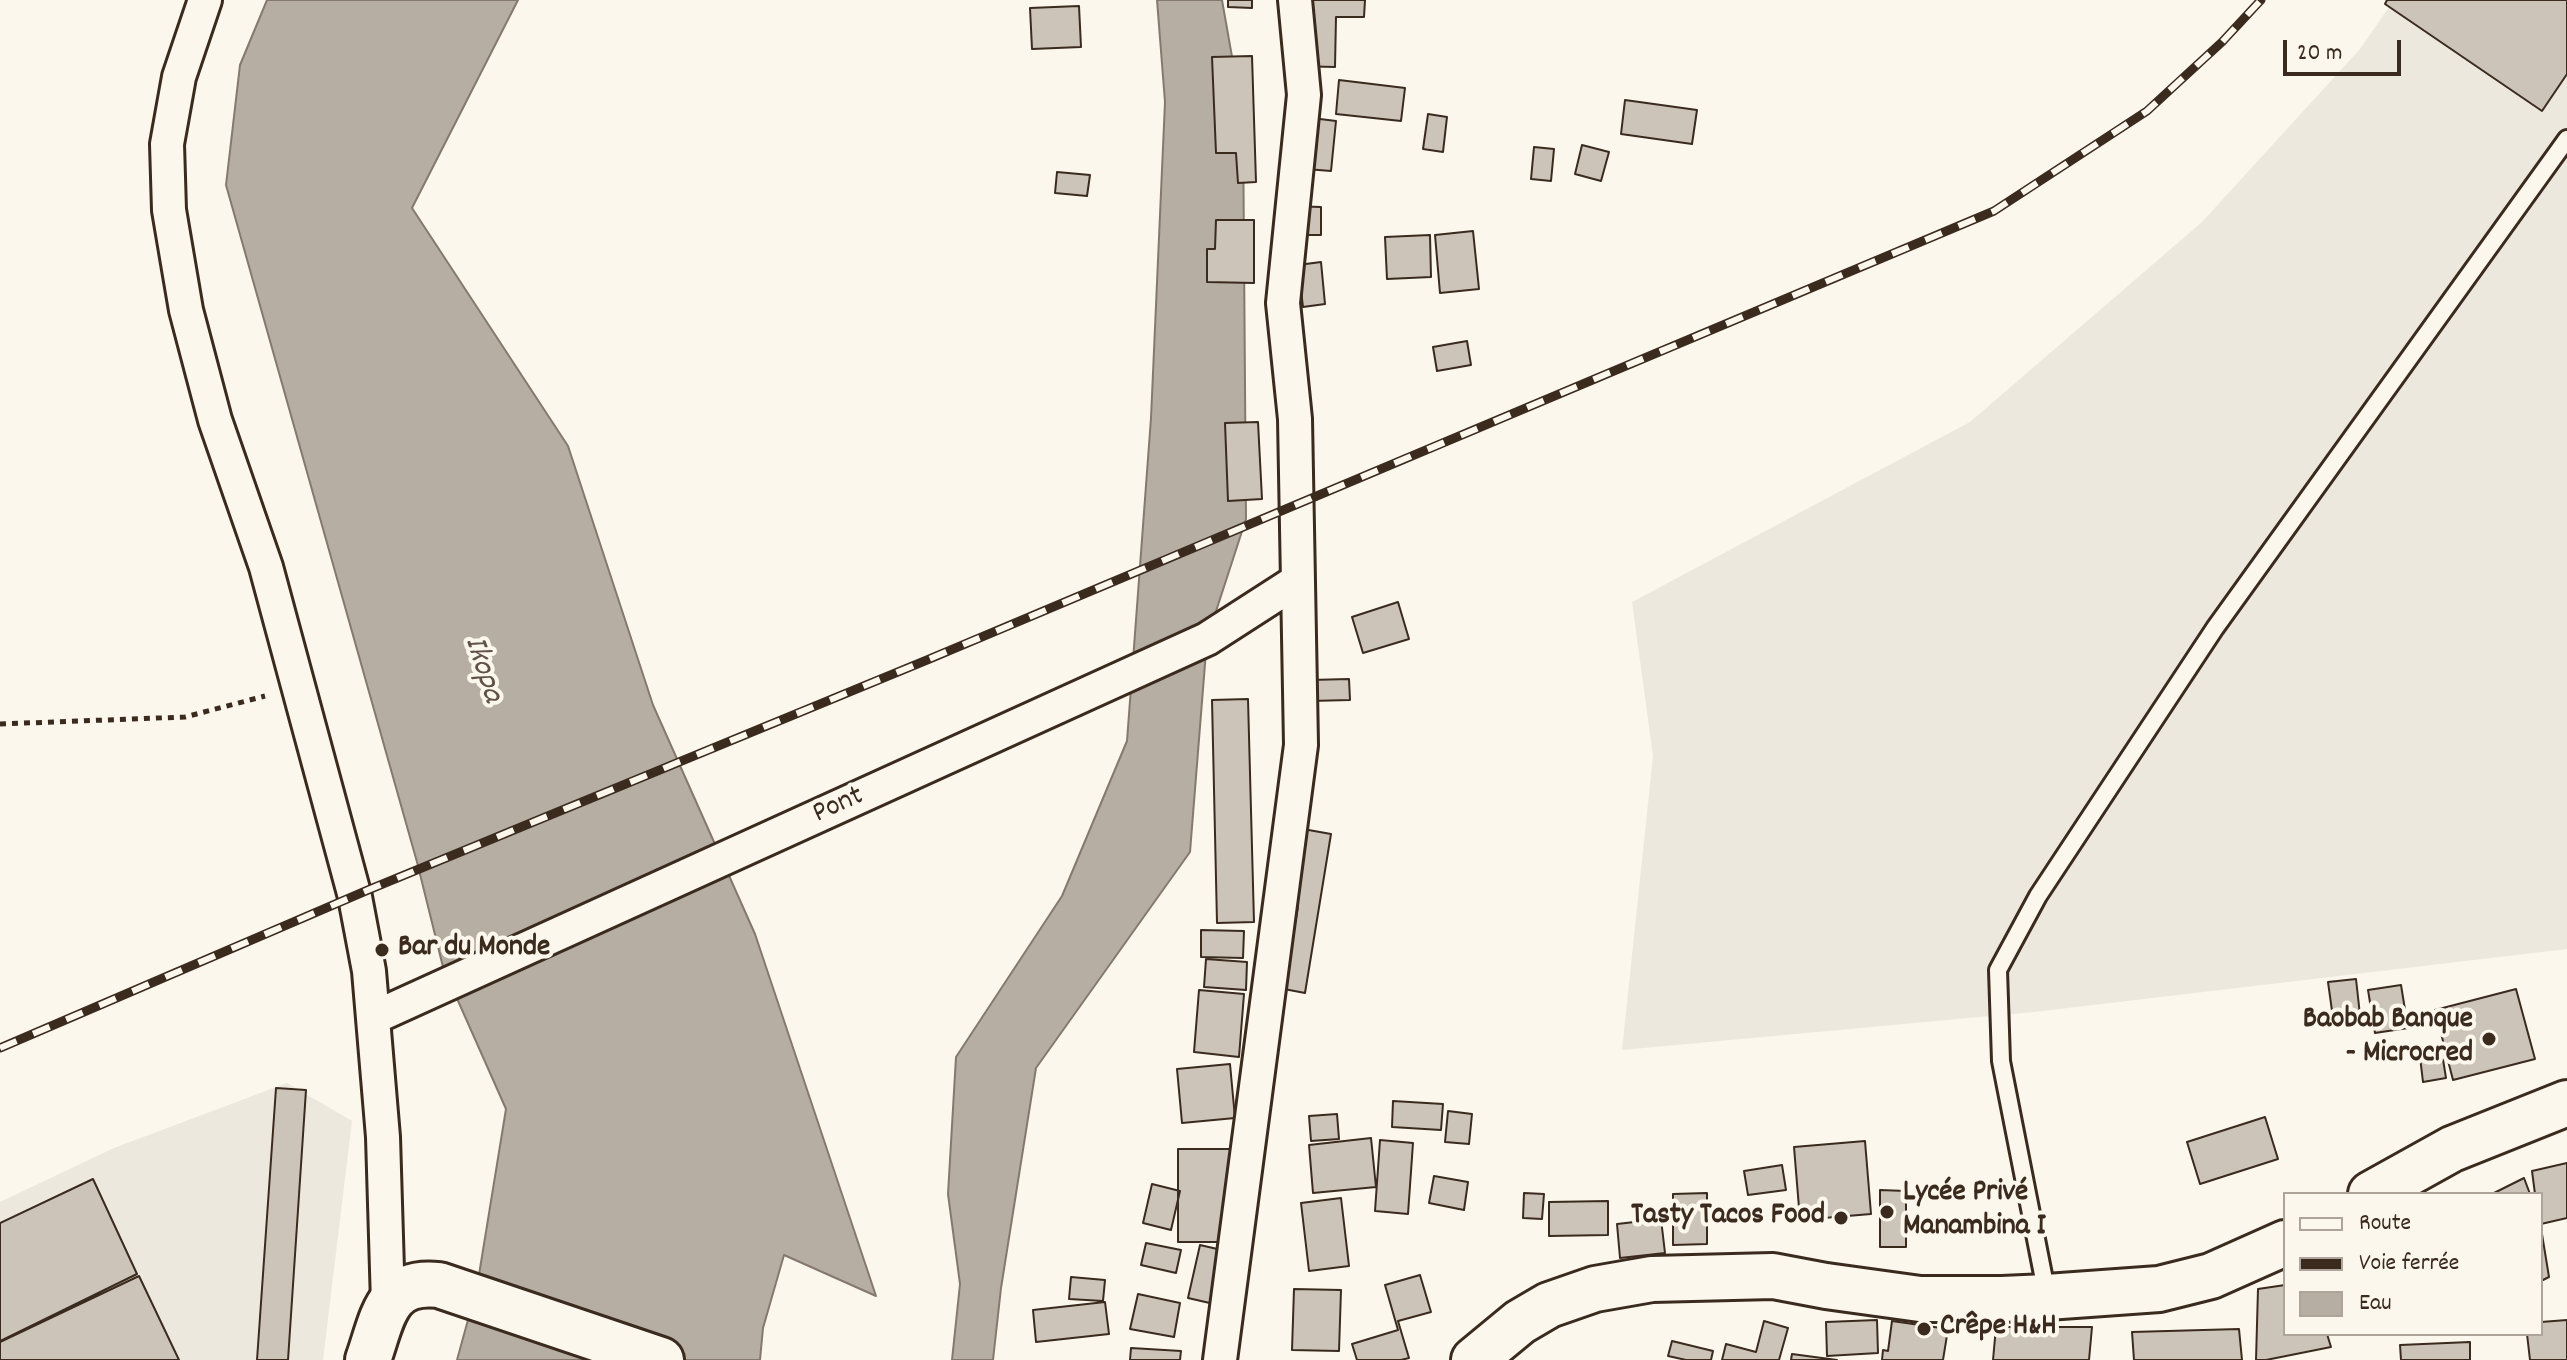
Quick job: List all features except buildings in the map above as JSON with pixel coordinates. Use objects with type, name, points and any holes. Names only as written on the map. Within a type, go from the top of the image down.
[{"type":"main road","points":[[2375,1192],[2452,1149],[2567,1103]]},
{"type":"main road","points":[[1474,1360],[1520,1322],[1549,1305],[1595,1289],[1652,1279],[1773,1276],[1920,1299],[2047,1297],[2159,1289],[2211,1276],[2283,1244]]},
{"type":"main road","points":[[368,1360],[388,1303],[405,1287],[417,1284],[439,1285],[661,1360]]},
{"type":"street","points":[[205,0],[176,90],[167,144],[169,210],[186,310],[208,393],[266,567],[355,897],[369,971],[383,1137],[388,1303]]},
{"type":"street","points":[[1220,1360],[1301,745],[1295,419],[1283,303],[1304,95],[1295,0]]},
{"type":"street","name":"Pont","points":[[373,1018],[1207,639],[1297,581]]},
{"type":"lane","points":[[2047,1297],[2001,1061],[1998,970],[2038,896],[2215,628],[2567,139]]},
{"type":"path","points":[[0,724],[185,717],[297,688]]},
{"type":"shaded area","points":[[2394,0],[2567,0],[2567,949],[2034,1012],[1622,1050],[1653,756],[1632,602],[1970,422],[2202,222],[2360,49]]},
{"type":"shaded area","points":[[287,1083],[352,1121],[323,1360],[0,1360],[0,1202],[114,1148]]},
{"type":"water","name":"Ikopa","points":[[267,0],[518,0],[412,208],[568,446],[653,705],[755,934],[876,1296],[784,1255],[763,1328],[760,1360],[457,1360],[477,1287],[506,1109],[443,967],[417,862],[226,185],[240,65]]},
{"type":"water","points":[[1157,0],[1222,0],[1243,119],[1246,519],[1207,639],[1190,852],[1036,1068],[1001,1288],[993,1360],[952,1360],[960,1284],[948,1194],[956,1057],[1062,896],[1127,741],[1151,418],[1165,102]]},
{"type":"railway","points":[[0,1048],[368,890],[927,660],[1994,211],[2147,111],[2222,42],[2261,0]]},
{"type":"place","name":"Bar du Monde","points":[[382,950]]},
{"type":"place","name":"Baobab Banque - Microcred","points":[[2489,1039]]},
{"type":"place","name":"Lycée Privé Manambina I","points":[[1887,1212]]},
{"type":"place","name":"Tasty Tacos Food","points":[[1841,1218]]},
{"type":"place","name":"Crêpe H&H","points":[[1924,1329]]}]
